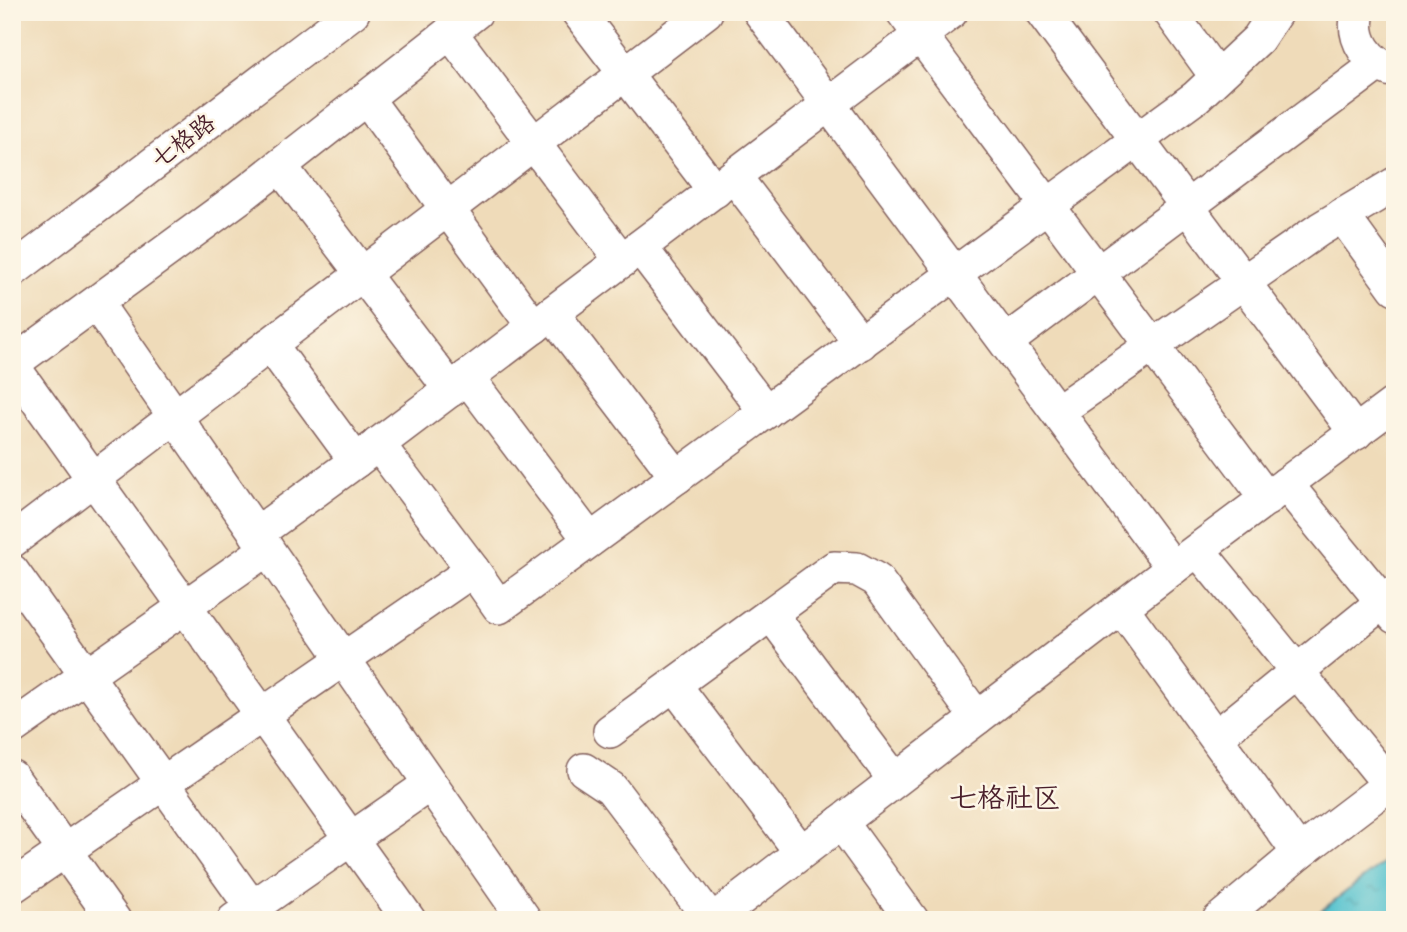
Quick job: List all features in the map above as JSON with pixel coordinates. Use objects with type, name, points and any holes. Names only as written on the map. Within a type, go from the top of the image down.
[{"type":"street","name":"七格路","points":[[12,271],[353,12]]},
{"type":"street","points":[[409,920],[12,365],[280,166],[476,12]]},
{"type":"street","points":[[578,12],[625,74],[725,183],[861,344]]},
{"type":"street","points":[[12,541],[706,12]]},
{"type":"street","points":[[760,12],[1058,411],[1186,559],[1296,671],[1392,782],[1299,853],[1219,920]]},
{"type":"street","points":[[12,728],[185,607],[367,453],[829,104],[912,24],[951,12]]},
{"type":"street","points":[[583,770],[611,788],[712,920],[753,908],[801,852],[1277,491],[1381,423],[1244,281],[1042,12]]},
{"type":"street","points":[[1170,12],[1217,77]]},
{"type":"street","points":[[270,344],[473,570],[499,607],[1196,97],[1258,39],[1276,12]]},
{"type":"street","points":[[1006,342],[1188,206],[1386,68],[1366,53],[1358,38],[1358,12]]},
{"type":"street","points":[[912,24],[1153,344],[1277,491],[1391,604],[1296,671],[1216,737]]},
{"type":"street","points":[[450,33],[533,144],[766,412]]},
{"type":"street","points":[[366,98],[447,209],[677,477]]},
{"type":"street","points":[[280,166],[362,274],[590,540]]},
{"type":"street","points":[[1058,411],[1244,281],[1342,215],[1395,184]]},
{"type":"street","points":[[1342,215],[1395,288]]},
{"type":"street","points":[[96,303],[344,659],[520,918]]},
{"type":"street","points":[[610,731],[834,568],[857,569],[877,580],[977,718]]},
{"type":"street","points":[[12,887],[473,570]]},
{"type":"street","points":[[12,571],[163,783],[249,916],[351,839],[430,784]]},
{"type":"street","points":[[1122,608],[1299,853]]},
{"type":"street","points":[[771,614],[895,780]]},
{"type":"street","points":[[675,686],[801,852]]},
{"type":"street","points":[[12,777],[114,920]]},
{"type":"street","points":[[841,822],[912,920]]},
{"type":"water","points":[[1395,854],[1395,920],[1309,920]]},
{"type":"district","name":"七格社区","points":[[1005,797]]}]
